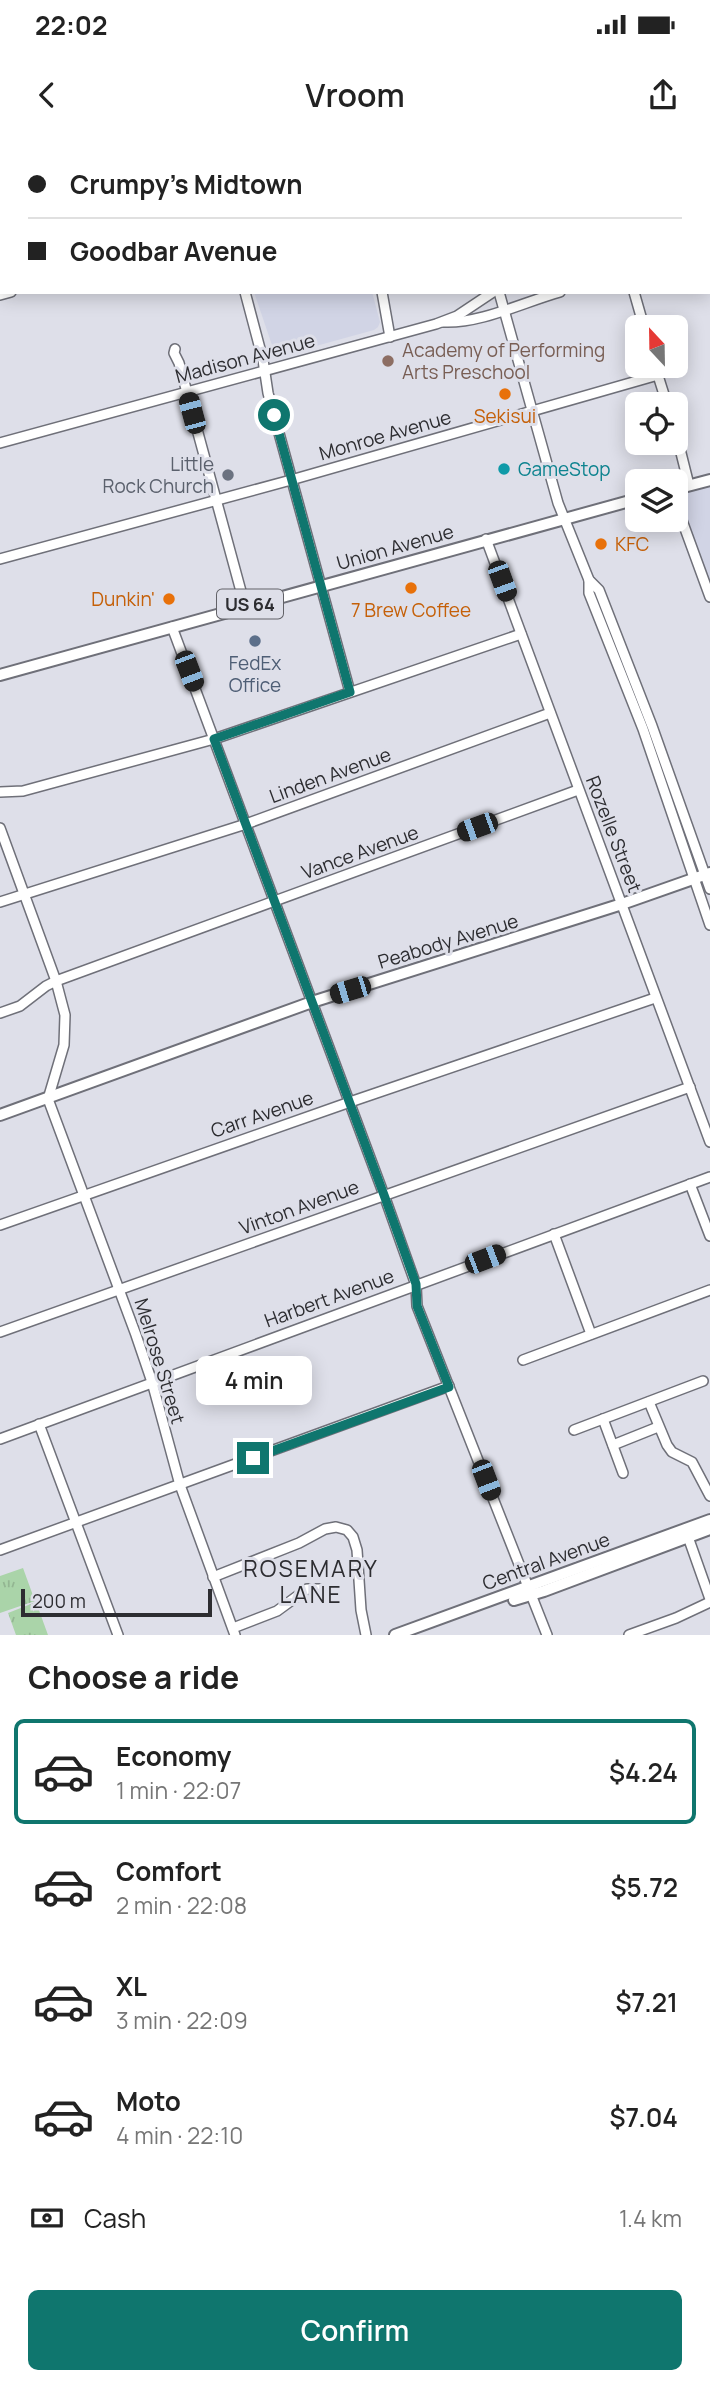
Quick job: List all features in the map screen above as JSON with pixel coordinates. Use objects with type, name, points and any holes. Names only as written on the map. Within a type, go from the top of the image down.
[{"type":"main road","points":[[689,485],[710,480]]},
{"type":"main road","name":"Union Avenue","points":[[0,675],[625,502]]},
{"type":"main road","name":"Peabody Avenue","points":[[0,1115],[312,1002],[622,904],[703,875]]},
{"type":"main road","name":"Central Avenue","points":[[395,1635],[686,1533],[710,1520]]},
{"type":"main road","name":"Central Avenue","points":[[686,1533],[710,1529]]},
{"type":"main road","name":"Central Avenue","points":[[416,1635],[529,1590]]},
{"type":"street","points":[[246,294],[267,389],[350,692]]},
{"type":"street","points":[[382,294],[390,338]]},
{"type":"street","name":"Madison Avenue","points":[[0,443],[390,338],[460,314],[490,294]]},
{"type":"street","points":[[500,294],[531,411],[564,517],[589,580],[599,590],[652,726],[710,890]]},
{"type":"street","points":[[440,322],[456,323],[553,294]]},
{"type":"street","points":[[635,294],[641,315]]},
{"type":"street","points":[[175,347],[245,606]]},
{"type":"street","name":"Monroe Avenue","points":[[0,559],[291,480],[635,378]]},
{"type":"street","points":[[682,455],[689,485]]},
{"type":"street","points":[[686,532],[710,597]]},
{"type":"street","name":"Rozelle Street","points":[[486,539],[710,1142]]},
{"type":"street","points":[[172,627],[384,1195],[416,1284],[417,1306],[547,1635]]},
{"type":"street","points":[[0,792],[23,791],[214,739],[521,634]]},
{"type":"street","name":"Linden Avenue","points":[[0,902],[246,824],[550,713]]},
{"type":"street","name":"Vance Avenue","points":[[0,1013],[20,1006],[56,981],[578,790]]},
{"type":"street","points":[[0,828],[56,981],[65,1015],[64,1045],[48,1099]]},
{"type":"street","points":[[703,875],[710,925]]},
{"type":"street","name":"Carr Avenue","points":[[0,1225],[655,998]]},
{"type":"street","name":"Vinton Avenue","points":[[0,1332],[690,1087]]},
{"type":"street","name":"Melrose Street","points":[[48,1099],[120,1290],[152,1382],[180,1485],[234,1632]]},
{"type":"street","name":"Harbert Avenue","points":[[0,1439],[710,1177]]},
{"type":"street","points":[[690,1184],[710,1236]]},
{"type":"street","points":[[554,1234],[591,1334]]},
{"type":"street","points":[[523,1360],[710,1290]]},
{"type":"street","points":[[574,1430],[703,1381]]},
{"type":"street","points":[[0,1550],[449,1387]]},
{"type":"street","points":[[649,1402],[672,1452],[692,1462],[710,1496]]},
{"type":"street","points":[[603,1419],[623,1473]]},
{"type":"street","points":[[39,1424],[118,1635]]},
{"type":"street","points":[[613,1445],[659,1427]]},
{"type":"street","points":[[213,1577],[299,1543],[324,1529],[336,1527],[347,1530],[353,1537],[357,1550],[361,1609],[366,1635]]},
{"type":"street","points":[[629,1635],[676,1618],[710,1601],[686,1533]]},
{"type":"street","points":[[234,1632],[277,1611],[307,1589],[321,1589]]},
{"type":"shaded area","points":[[255,294],[373,294],[380,322],[374,330],[276,357]]},
{"type":"shaded area","points":[[710,479],[710,592],[688,532],[688,485]]},
{"type":"green space","points":[[23,1568],[35,1601],[0,1613],[0,1576]]},
{"type":"green space","points":[[36,1602],[48,1635],[16,1635],[8,1613]]},
{"type":"place","name":"Academy of Performing Arts Preschool","points":[[388,361]]},
{"type":"place","name":"Sekisui","points":[[505,394]]},
{"type":"place","name":"GameStop","points":[[504,469]]},
{"type":"place","name":"Little Rock Church","points":[[228,475]]},
{"type":"place","name":"KFC","points":[[601,544]]},
{"type":"place","name":"7 Brew Coffee","points":[[411,588]]},
{"type":"place","name":"Dunkin'","points":[[169,599]]},
{"type":"place","name":"FedEx Office","points":[[255,641]]},
{"type":"district","name":"ROSEMARY LANE","points":[[311,1581]]},
{"type":"route","points":[[253,1458],[449,1387],[417,1306],[416,1284],[384,1195],[214,739],[350,692],[274,415]]}]
